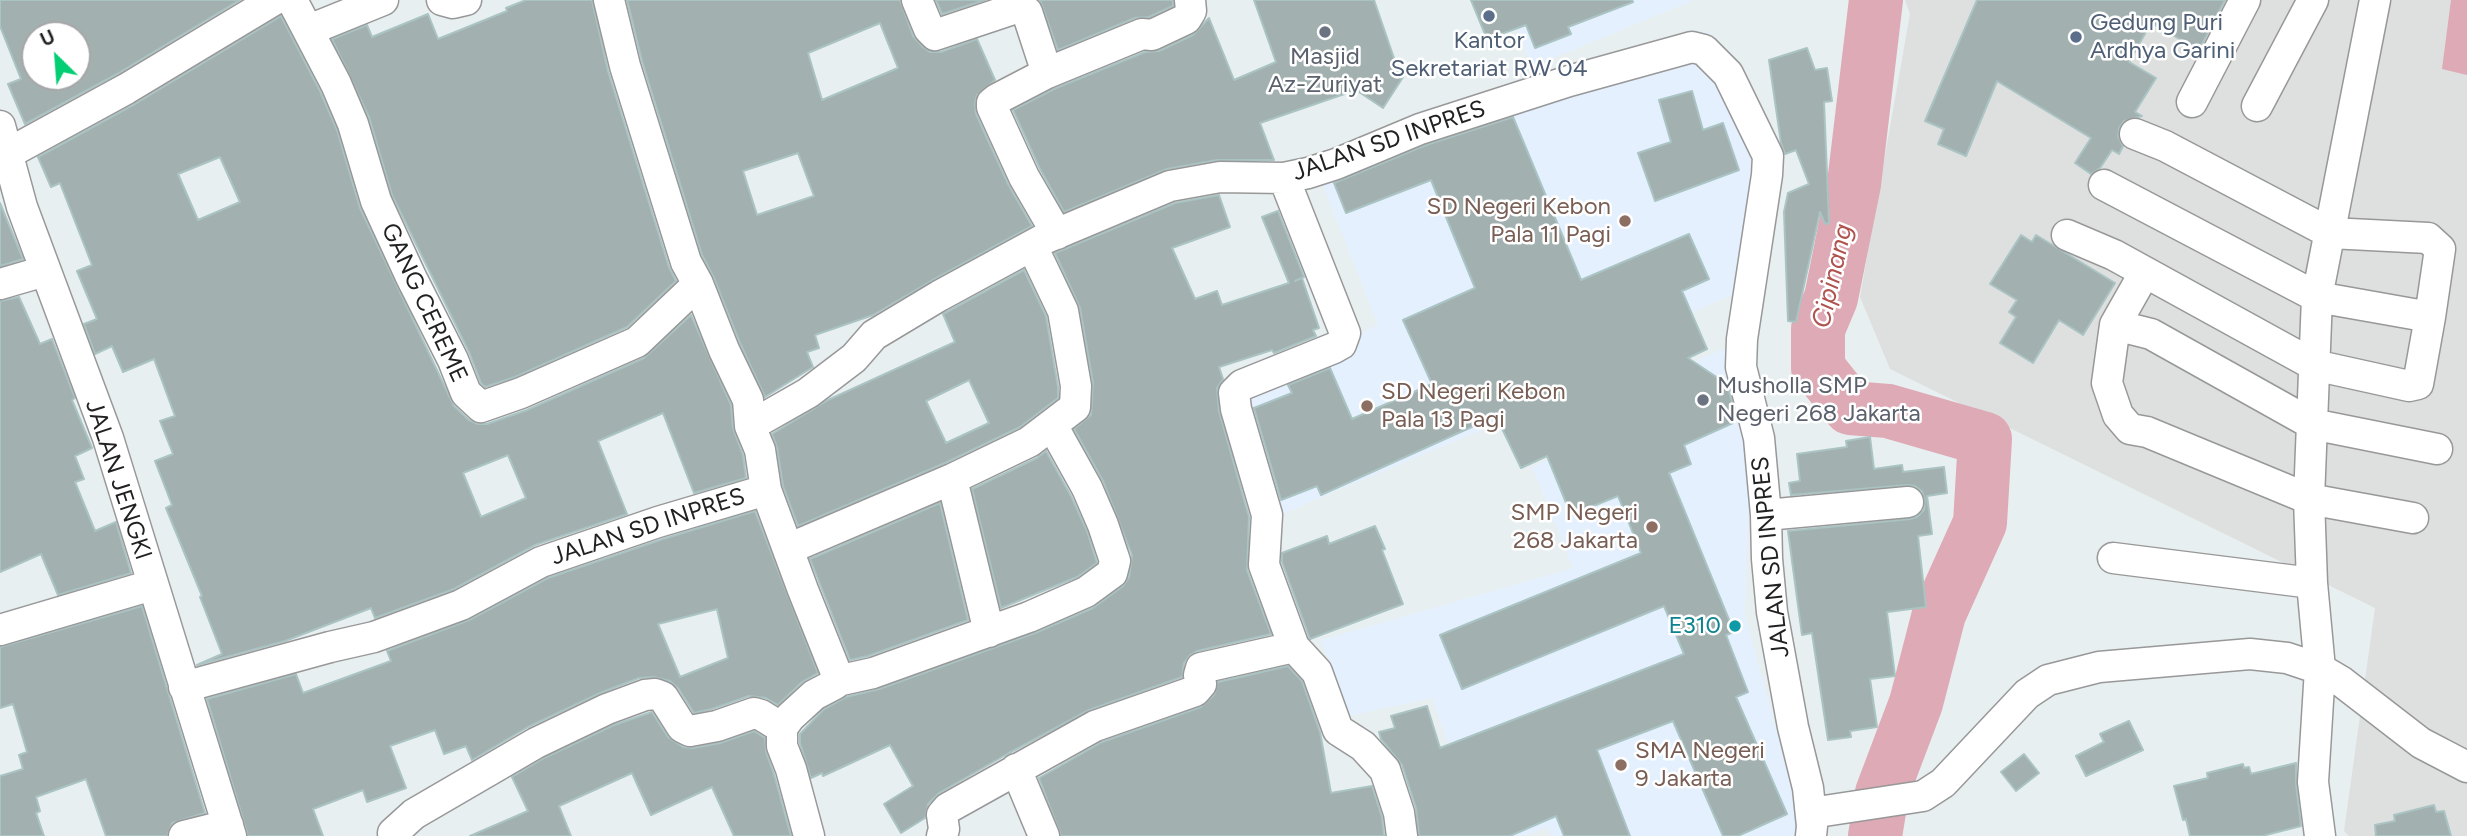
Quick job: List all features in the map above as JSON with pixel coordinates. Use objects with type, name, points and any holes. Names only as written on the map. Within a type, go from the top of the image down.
[{"type":"street","points":[[3,140],[125,89],[274,0]]},
{"type":"street","name":"GANG CEREME","points":[[292,0],[353,124],[376,201],[453,360],[466,393],[481,407],[521,393],[638,342],[698,285]]},
{"type":"street","points":[[309,30],[383,0]]},
{"type":"street","points":[[442,0],[453,3],[466,0]]},
{"type":"street","points":[[609,0],[625,66],[685,262],[698,285],[748,400],[750,426]]},
{"type":"street","points":[[916,0],[929,29],[935,35],[1013,9],[1027,12],[1047,73]]},
{"type":"street","points":[[788,549],[952,479],[1029,442],[1075,407],[1076,386],[1063,311],[1045,240],[1024,177],[992,103],[1047,73],[1142,34],[1152,35],[1178,23],[1190,15],[1190,0]]},
{"type":"street","points":[[2192,102],[2245,0]]},
{"type":"street","points":[[2258,106],[2313,0]]},
{"type":"street","points":[[2320,836],[2313,782],[2320,668],[2312,583],[2309,499],[2317,297],[2375,0]]},
{"type":"street","name":"JALAN SD INPRES","points":[[184,687],[374,637],[461,605],[541,562],[659,522],[766,490],[760,450],[750,426],[808,393],[854,358],[874,335],[1045,240],[1170,186],[1220,177],[1284,178],[1336,164],[1420,129],[1569,81],[1692,47],[1704,50],[1728,74],[1768,156],[1742,339],[1741,367],[1759,438],[1772,612],[1817,820]]},
{"type":"street","points":[[2067,235],[2094,244],[2314,365],[2409,386],[2418,384],[2440,249],[2428,238],[2330,233],[2165,146],[2135,134]]},
{"type":"street","name":"JALAN JENGKI","points":[[3,140],[44,271],[107,438],[230,830]]},
{"type":"street","points":[[1284,178],[1345,333],[1341,344],[1242,385],[1234,393],[1236,409],[1267,515],[1264,565],[1294,648],[1317,672],[1338,730],[1363,746],[1385,770],[1399,813],[1402,836]]},
{"type":"street","points":[[2104,185],[2317,297],[2430,317]]},
{"type":"street","points":[[0,284],[44,271]]},
{"type":"street","points":[[2145,272],[2115,325],[2107,383],[2118,415],[2130,429],[2147,432],[2309,499],[2413,518]]},
{"type":"street","points":[[2115,325],[2151,334],[2312,424],[2437,449]]},
{"type":"street","points":[[809,836],[782,746],[782,727],[814,695],[837,681],[873,673],[989,632],[1086,592],[1112,573],[1115,561],[1103,525],[1087,488],[1052,425]]},
{"type":"street","points":[[952,479],[989,632]]},
{"type":"street","points":[[766,490],[837,681]]},
{"type":"street","points":[[1766,515],[1908,502]]},
{"type":"street","points":[[2113,558],[2312,583]]},
{"type":"street","points":[[0,630],[152,585]]},
{"type":"street","points":[[942,836],[942,815],[945,811],[1095,726],[1195,691],[1200,684],[1199,671],[1205,666],[1294,648]]},
{"type":"street","points":[[1817,820],[1923,796],[1943,783],[2027,694],[2048,680],[2099,667],[2250,654],[2287,658],[2320,668],[2421,743],[2467,767]]},
{"type":"street","points":[[391,835],[414,814],[536,743],[607,709],[645,695],[655,694],[663,698],[682,727],[690,732],[754,713],[782,727]]},
{"type":"street","points":[[1016,769],[1044,836]]},
{"type":"street","points":[[184,836],[230,830]]},
{"type":"shaded area","points":[[1506,0],[1694,0],[1532,67]]},
{"type":"shaded area","points":[[1905,0],[2467,0],[2467,836],[2349,836],[2344,831],[2375,608],[1890,369],[1860,297],[1910,14]]},
{"type":"shaded area","points":[[2451,0],[2467,0],[2467,75],[2442,69]]},
{"type":"shaded area","points":[[1709,31],[1760,152],[1741,291],[1562,369],[1501,422],[1271,520],[1240,390],[1378,325],[1321,180],[1530,89]]},
{"type":"shaded area","points":[[1732,345],[1749,486],[1745,615],[1797,807],[1794,836],[1551,836],[1548,827],[1523,836],[1481,836],[1432,698],[1349,716],[1321,640],[1573,568],[1532,467],[1611,431],[1600,405]]},
{"type":"building","points":[[0,0],[240,0],[91,88],[91,21],[21,21],[21,79],[0,26]]},
{"type":"building","points":[[526,0],[592,0],[608,71],[669,267],[676,281],[627,327],[515,377],[485,387],[392,195],[369,117],[332,39],[367,25],[372,37],[428,14],[438,39],[507,11],[506,8]]},
{"type":"building","points":[[627,0],[900,0],[913,36],[930,52],[941,52],[977,39],[995,80],[977,95],[976,114],[1008,184],[1032,226],[873,315],[815,335],[819,348],[807,352],[813,367],[765,397],[702,255],[642,61]],"holes":[[[880,23],[898,68],[822,100],[808,53]],[[798,153],[814,196],[757,215],[743,171]]]},
{"type":"building","points":[[936,0],[985,0],[942,14]]},
{"type":"building","points":[[1040,0],[1173,0],[1173,6],[1149,17],[1135,18],[1058,50]]},
{"type":"building","points":[[1254,0],[1374,0],[1396,64],[1407,71],[1383,108],[1356,90],[1260,123],[1274,160],[1217,160],[1167,169],[1064,212],[1040,169],[1013,110],[1056,88],[1145,52],[1159,51],[1193,35],[1209,18],[1234,80],[1276,62]]},
{"type":"building","points":[[1471,0],[1633,2],[1568,27],[1571,34],[1535,48],[1526,25],[1487,39]]},
{"type":"building","points":[[1977,0],[2225,0],[2199,50],[2151,23],[2129,62],[2156,78],[2135,112],[2142,116],[2124,121],[2119,128],[2118,136],[2123,146],[2119,154],[2112,150],[2100,168],[2091,174],[2075,163],[2091,138],[1997,81],[1966,156],[1938,144],[1944,129],[1925,121]]},
{"type":"building","points":[[281,16],[337,130],[360,208],[454,406],[469,420],[478,424],[487,424],[527,410],[644,358],[691,315],[731,405],[733,428],[743,455],[746,478],[694,493],[663,413],[598,441],[627,514],[535,545],[454,589],[375,618],[371,608],[285,641],[197,665],[222,654],[166,508],[172,505],[155,461],[173,454],[160,421],[175,416],[154,359],[123,372],[112,346],[95,354],[84,324],[97,319],[77,271],[92,265],[60,183],[51,187],[38,157],[135,104]],"holes":[[[220,157],[240,202],[198,220],[178,174]],[[508,455],[526,498],[481,517],[463,473]]]},
{"type":"building","points":[[1807,48],[1815,70],[1827,68],[1832,101],[1824,102],[1829,223],[1825,224],[1820,212],[1796,322],[1788,321],[1784,212],[1788,193],[1809,184],[1796,150],[1785,154],[1781,143],[1769,60]]},
{"type":"building","points":[[21,79],[21,91],[86,91],[25,124],[8,84]]},
{"type":"building","points":[[1692,91],[1703,130],[1723,123],[1739,170],[1655,201],[1638,153],[1671,142],[1659,100]]},
{"type":"building","points":[[1513,117],[1581,280],[1689,234],[1709,279],[1682,291],[1707,349],[1688,358],[1727,384],[1732,402],[1733,423],[1684,445],[1691,464],[1669,473],[1734,632],[1726,635],[1748,692],[1736,697],[1787,814],[1738,836],[1723,836],[1673,721],[1597,750],[1630,836],[1564,836],[1556,816],[1510,836],[1419,836],[1416,808],[1402,765],[1381,739],[1379,732],[1395,728],[1391,716],[1427,706],[1440,748],[1684,654],[1664,606],[1462,689],[1440,635],[1641,553],[1618,496],[1571,515],[1547,456],[1521,468],[1496,416],[1321,495],[1317,486],[1281,500],[1254,408],[1292,393],[1288,385],[1330,368],[1352,419],[1432,384],[1403,320],[1475,288],[1431,180],[1346,213],[1334,183],[1426,145]]},
{"type":"building","points":[[1219,195],[1230,227],[1172,248],[1195,299],[1217,291],[1222,305],[1289,283],[1262,217],[1278,211],[1304,277],[1295,281],[1302,278],[1319,328],[1313,330],[1316,336],[1274,353],[1272,350],[1219,367],[1223,379],[1217,388],[1219,411],[1249,517],[1247,570],[1271,634],[1197,651],[1184,663],[1182,677],[1089,710],[1009,753],[939,793],[928,804],[925,818],[901,833],[884,804],[913,786],[890,745],[823,776],[822,773],[811,778],[800,743],[800,734],[824,709],[846,697],[879,689],[1035,633],[1093,608],[1123,586],[1129,577],[1132,555],[1103,481],[1074,429],[1091,415],[1093,383],[1080,308],[1055,253],[1175,203]]},
{"type":"building","points":[[0,203],[23,259],[0,266]]},
{"type":"building","points":[[2021,235],[2032,242],[2036,235],[2115,283],[2083,335],[2059,320],[2033,363],[2000,343],[2016,317],[2009,312],[2017,300],[1990,284]]},
{"type":"building","points":[[1024,270],[1046,316],[1058,398],[1020,427],[945,463],[798,526],[783,486],[777,447],[772,434],[828,400],[955,342],[943,314]],"holes":[[[969,380],[989,423],[946,443],[926,401]]]},
{"type":"building","points":[[19,297],[40,344],[52,339],[75,398],[72,400],[92,448],[75,456],[84,479],[75,482],[95,531],[116,522],[131,573],[58,595],[41,554],[0,572],[0,301]]},
{"type":"building","points":[[1870,437],[1874,469],[1902,465],[1903,472],[1944,467],[1947,493],[1927,496],[1932,534],[1918,536],[1926,607],[1887,612],[1895,676],[1870,679],[1877,727],[1850,731],[1851,737],[1828,740],[1812,633],[1802,635],[1788,531],[1910,519],[1917,517],[1924,510],[1925,500],[1922,491],[1907,485],[1791,495],[1789,483],[1800,481],[1797,454],[1847,447],[1846,441]]},
{"type":"building","points":[[1046,451],[1087,531],[1097,563],[1077,577],[1001,608],[972,489],[1037,458]]},
{"type":"building","points":[[940,503],[968,620],[850,660],[810,559]]},
{"type":"building","points":[[755,511],[818,673],[802,682],[778,705],[766,698],[749,696],[694,713],[678,688],[670,681],[654,677],[639,678],[528,727],[472,760],[466,746],[444,754],[435,730],[390,746],[406,788],[367,802],[363,790],[313,809],[323,836],[248,836],[207,699],[296,674],[303,693],[391,661],[387,651],[469,620],[548,578]],"holes":[[[717,609],[728,658],[680,677],[658,624]]]},
{"type":"building","points":[[1375,526],[1403,604],[1310,639],[1282,562],[1282,553],[1327,536],[1329,544]]},
{"type":"building","points":[[142,606],[205,813],[172,823],[167,836],[106,836],[86,779],[36,797],[40,811],[36,813],[44,836],[0,836],[0,776],[23,769],[19,755],[27,752],[13,704],[0,708],[0,647]]},
{"type":"building","points":[[1288,666],[1302,681],[1320,732],[1331,793],[1372,786],[1382,817],[1384,836],[1061,836],[1039,778],[1102,742],[1201,707],[1214,695],[1218,682]]},
{"type":"building","points":[[652,712],[668,737],[683,747],[720,743],[754,731],[765,738],[766,752],[791,836],[734,836],[712,787],[651,815],[632,773],[559,806],[571,836],[470,836],[528,811],[512,777],[544,758],[614,725]]},
{"type":"building","points":[[2129,721],[2143,750],[2086,776],[2076,756],[2104,742],[2100,734]]},
{"type":"building","points":[[2024,754],[2039,773],[2016,791],[2001,772]]},
{"type":"building","points":[[2296,763],[2301,826],[2262,836],[2190,836],[2174,786],[2208,778],[2207,773],[2243,764],[2244,768],[2249,767],[2251,774]]},
{"type":"building","points":[[2434,805],[2436,812],[2444,811],[2451,836],[2376,836],[2375,825],[2395,821],[2394,815]]},
{"type":"waterway","name":"Cipinang","points":[[1875,836],[1882,793],[1916,703],[1939,614],[1980,523],[1985,439],[1888,411],[1850,408],[1818,368],[1818,329],[1831,298],[1854,184],[1876,0]]},
{"type":"place","name":"Kantor Sekretariat RW 04","points":[[1489,16]]},
{"type":"place","name":"Masjid Az-Zuriyat","points":[[1325,32]]},
{"type":"place","name":"Gedung Puri Ardhya Garini","points":[[2076,37]]},
{"type":"place","name":"SD Negeri Kebon Pala 11 Pagi","points":[[1625,221]]},
{"type":"place","name":"Musholla SMP Negeri 268 Jakarta","points":[[1703,400]]},
{"type":"place","name":"SD Negeri Kebon Pala 13 Pagi","points":[[1367,406]]},
{"type":"place","name":"SMP Negeri 268 Jakarta","points":[[1652,527]]},
{"type":"place","name":"E310","points":[[1735,626]]},
{"type":"place","name":"SMA Negeri 9 Jakarta","points":[[1621,765]]}]
